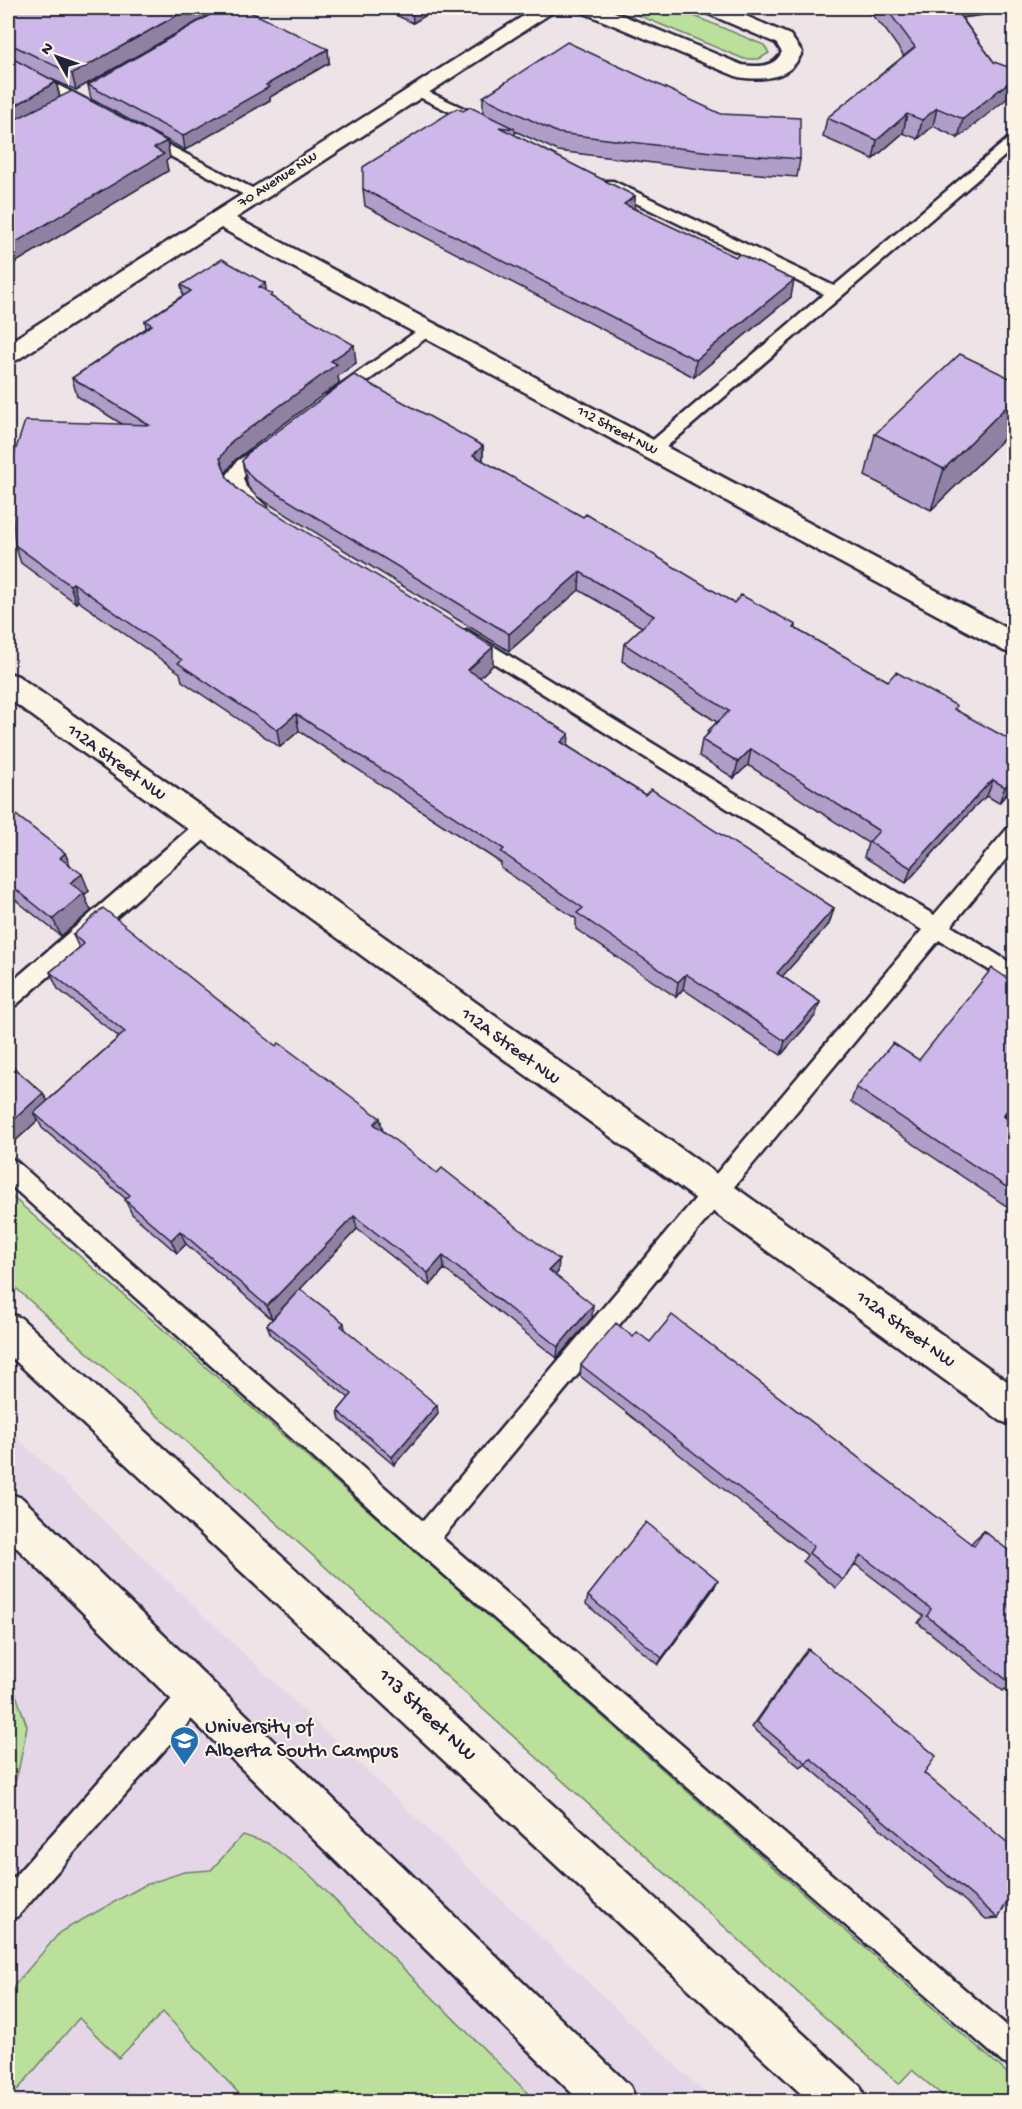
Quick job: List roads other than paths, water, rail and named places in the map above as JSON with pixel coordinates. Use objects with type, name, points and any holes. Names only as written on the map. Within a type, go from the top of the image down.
[{"type":"street","name":"70 Avenue NW","points":[[8,354],[549,8]]},
{"type":"street","points":[[589,8],[738,71],[764,73],[785,65],[790,59],[792,52],[783,39],[711,8]]},
{"type":"street","name":"112 Street NW","points":[[219,218],[1014,644]]},
{"type":"street","name":"112A Street NW","points":[[8,684],[1014,1408]]},
{"type":"street","name":"113 Street NW","points":[[8,1330],[844,2102]]},
{"type":"street","points":[[8,1512],[614,2102]]},
{"type":"lane","points":[[8,63],[106,116]]},
{"type":"lane","points":[[56,110],[95,88]]},
{"type":"lane","points":[[418,91],[499,131]]},
{"type":"lane","points":[[126,126],[255,195]]},
{"type":"lane","points":[[652,450],[1014,141]]},
{"type":"lane","points":[[594,177],[837,294]]},
{"type":"lane","points":[[325,404],[427,329]]},
{"type":"lane","points":[[269,514],[243,496],[234,478],[243,465],[279,438]]},
{"type":"lane","points":[[451,627],[1014,976]]},
{"type":"lane","points":[[8,998],[205,827]]},
{"type":"lane","points":[[424,1540],[1014,835]]},
{"type":"lane","points":[[8,1168],[424,1540],[1014,2052]]},
{"type":"lane","points":[[8,1906],[195,1694]]},
{"type":"place","name":"University of Alberta South Campus","points":[[184,1766]]}]
